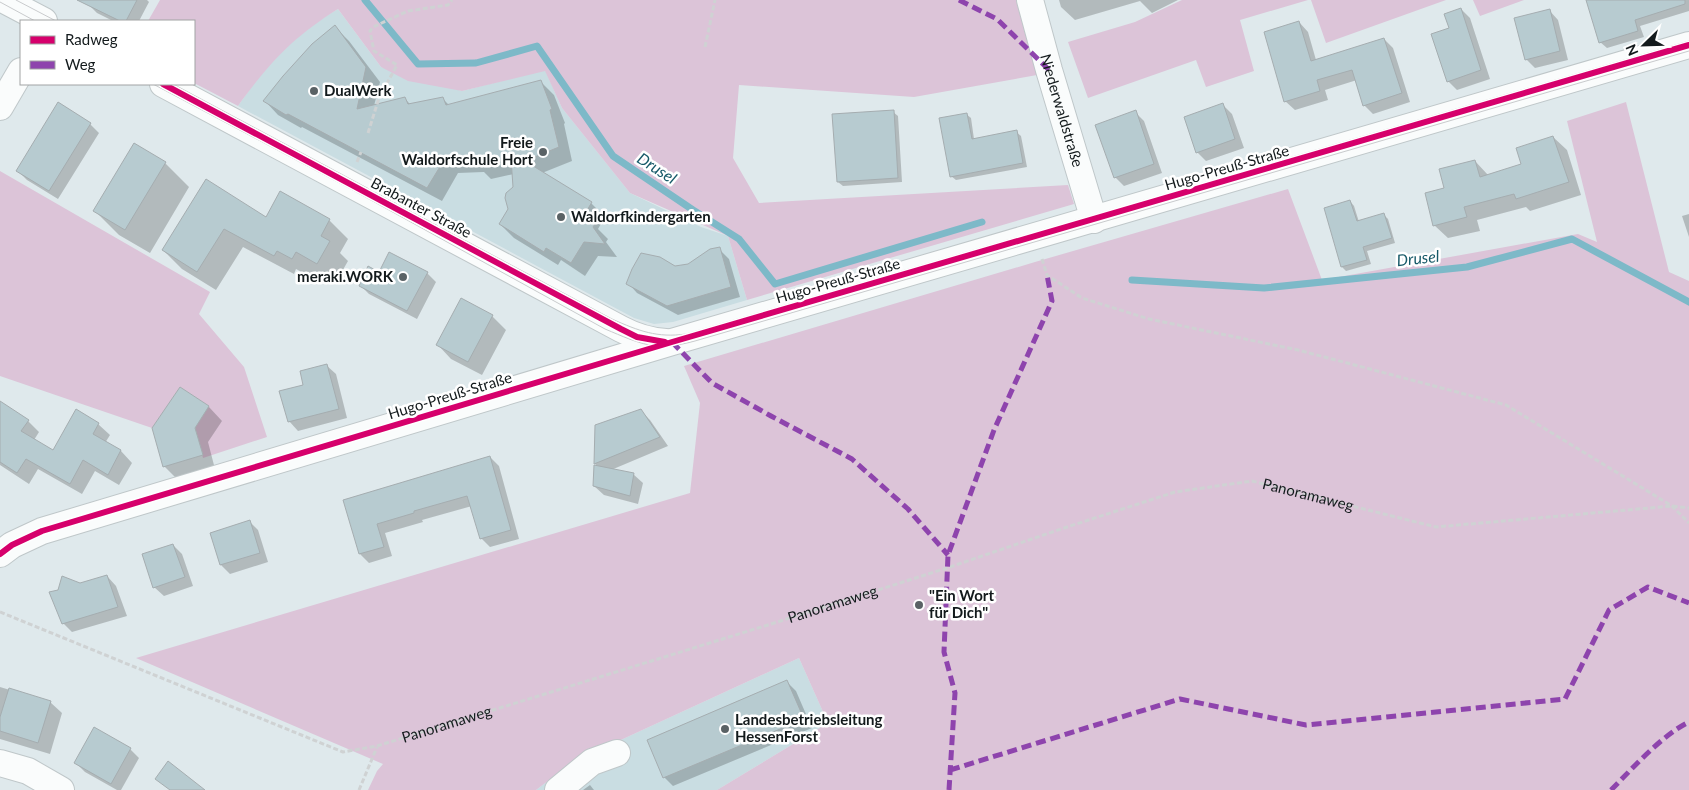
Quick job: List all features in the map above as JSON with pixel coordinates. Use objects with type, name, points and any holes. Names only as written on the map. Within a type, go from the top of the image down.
[{"type":"street","points":[[4,0],[42,20]]},
{"type":"street","name":"Niederwaldstraße","points":[[1030,0],[1094,220]]},
{"type":"street","name":"Hugo-Preuß-Straße","points":[[4,542],[672,342],[1689,46]]},
{"type":"street","points":[[0,107],[20,73]]},
{"type":"street","name":"Brabanter Straße","points":[[165,85],[621,329],[637,337],[653,341],[672,342]]},
{"type":"street","points":[[558,790],[592,762],[617,753]]},
{"type":"street","points":[[0,763],[28,771],[62,790]]},
{"type":"path","points":[[368,133],[380,98],[397,65],[374,51],[370,31],[408,11],[448,5],[452,0]]},
{"type":"path","points":[[705,46],[715,0]]},
{"type":"path","points":[[1036,237],[1047,274],[1082,298],[1149,319],[1298,350],[1506,405],[1672,506],[1689,523]]},
{"type":"path","points":[[358,790],[377,746]]},
{"type":"shaded area","points":[[160,0],[1016,0],[1037,75],[914,97],[739,85],[733,158],[759,203],[1068,185],[1074,204],[747,300],[728,236],[630,193],[562,108],[545,71],[462,91],[408,81],[381,67],[338,9],[322,19],[283,52],[260,77],[238,106],[195,84],[195,20],[149,20]]},
{"type":"shaded area","points":[[1182,0],[1308,0],[1240,20],[1254,71],[1206,87],[1196,60],[1088,98],[1068,42],[1135,22]]},
{"type":"shaded area","points":[[1311,0],[1446,0],[1326,43]]},
{"type":"shaded area","points":[[1473,0],[1524,0],[1480,16]]},
{"type":"shaded area","points":[[338,9],[381,67],[462,91],[545,70],[562,108],[630,193],[701,227],[728,236],[747,300],[673,322],[654,324],[634,318],[238,106],[259,76],[284,49],[313,24]]},
{"type":"shaded area","points":[[1626,102],[1669,272],[1689,281],[1689,790],[717,790],[828,723],[799,658],[573,762],[536,790],[368,790],[377,771],[383,764],[136,658],[690,493],[700,403],[684,366],[1288,189],[1322,280],[1578,234],[1597,242],[1567,121]]},
{"type":"shaded area","points":[[0,171],[210,292],[199,314],[244,367],[267,437],[203,458],[195,427],[209,406],[180,387],[152,428],[0,376]]},
{"type":"shaded area","points":[[799,658],[828,723],[717,790],[536,790],[573,762]]},
{"type":"building","points":[[77,0],[137,0],[127,20],[118,20]]},
{"type":"building","points":[[1586,0],[1685,0],[1685,4],[1635,20],[1638,31],[1599,43]]},
{"type":"building","points":[[1461,8],[1481,70],[1447,82],[1431,34],[1449,28],[1444,14]]},
{"type":"building","points":[[1550,9],[1560,51],[1525,60],[1514,18]]},
{"type":"building","points":[[1299,21],[1311,61],[1384,38],[1402,93],[1363,106],[1352,70],[1317,80],[1320,91],[1284,102],[1264,32]]},
{"type":"building","points":[[335,25],[366,67],[357,109],[405,97],[408,104],[443,97],[446,105],[541,80],[552,109],[550,110],[559,147],[525,161],[592,202],[583,217],[595,224],[593,227],[605,244],[584,242],[571,263],[546,248],[544,252],[499,224],[508,209],[505,198],[506,193],[513,187],[511,158],[475,165],[469,159],[444,160],[427,188],[288,114],[286,115],[263,101],[312,44]]},
{"type":"building","points":[[58,102],[91,123],[49,191],[16,171]]},
{"type":"building","points":[[1223,103],[1235,139],[1196,153],[1184,117]]},
{"type":"building","points":[[894,110],[898,178],[837,182],[832,114]]},
{"type":"building","points":[[1136,110],[1154,164],[1114,178],[1095,125]]},
{"type":"building","points":[[967,113],[972,139],[1017,130],[1023,163],[950,177],[939,118]]},
{"type":"building","points":[[1553,136],[1569,182],[1516,199],[1514,194],[1464,207],[1467,217],[1433,226],[1425,193],[1444,188],[1439,169],[1475,160],[1480,177],[1521,164],[1516,148]]},
{"type":"building","points":[[134,143],[166,162],[125,230],[93,211]]},
{"type":"building","points":[[206,179],[266,217],[280,191],[330,219],[321,236],[330,241],[317,264],[296,252],[292,259],[277,251],[274,256],[224,229],[197,272],[162,250]]},
{"type":"building","points":[[1350,200],[1357,221],[1384,213],[1392,238],[1363,247],[1367,260],[1341,267],[1324,208]]},
{"type":"building","points":[[720,247],[731,287],[667,306],[626,284],[641,253],[660,257],[675,266],[688,264],[710,249]]},
{"type":"building","points":[[389,252],[428,272],[407,311],[359,286],[368,266],[379,272]]},
{"type":"building","points":[[461,298],[493,315],[468,362],[436,345]]},
{"type":"building","points":[[327,364],[339,409],[288,422],[279,391],[303,385],[300,371]]},
{"type":"building","points":[[180,387],[209,406],[195,428],[203,455],[163,467],[152,428]]},
{"type":"building","points":[[0,401],[29,420],[21,431],[53,450],[76,409],[99,423],[93,434],[121,450],[108,475],[83,460],[70,484],[26,459],[17,473],[0,462]]},
{"type":"building","points":[[641,409],[660,437],[594,464],[595,425]]},
{"type":"building","points":[[490,456],[511,530],[480,539],[467,496],[377,524],[384,547],[359,554],[343,500]]},
{"type":"building","points":[[594,465],[634,473],[630,496],[593,486]]},
{"type":"building","points":[[250,520],[260,553],[220,565],[210,533]]},
{"type":"building","points":[[173,544],[185,577],[153,588],[142,554]]},
{"type":"building","points":[[107,575],[118,607],[62,624],[49,592],[58,590],[62,576],[80,583]]},
{"type":"building","points":[[787,680],[804,719],[663,778],[647,740]]},
{"type":"building","points":[[9,688],[51,701],[38,743],[0,731],[0,717]]},
{"type":"building","points":[[94,727],[131,748],[111,784],[74,763]]},
{"type":"building","points":[[168,761],[205,790],[170,790],[155,779]]},
{"type":"waterway","name":"Drusel","points":[[365,0],[418,64],[476,63],[537,46],[613,156],[739,239],[775,284],[982,222]]},
{"type":"waterway","name":"Drusel","points":[[1132,280],[1264,288],[1467,267],[1572,239],[1689,302]]},
{"type":"tram line","points":[[16,0],[54,20]]},
{"type":"tram line","points":[[0,2],[33,20]]},
{"type":"tram line","points":[[175,85],[612,319],[648,332],[676,335],[686,334],[1689,41]]},
{"type":"tram line","points":[[155,85],[349,188],[605,329],[648,345],[669,346],[695,341],[1689,51]]},
{"type":"marked path","points":[[959,0],[997,19],[1049,70]]},
{"type":"marked path","points":[[949,790],[955,693],[944,652],[948,555],[994,430],[1052,301],[1047,275]]},
{"type":"marked path","points":[[672,342],[712,383],[852,459],[908,509],[948,555]]},
{"type":"marked path","points":[[950,770],[1180,699],[1306,725],[1565,699],[1609,610],[1648,587],[1689,603]]},
{"type":"marked path","points":[[1611,790],[1658,743],[1689,722]]},
{"type":"cycle path","points":[[0,554],[12,545],[42,531],[672,342],[1689,45]]},
{"type":"cycle path","points":[[165,85],[621,329],[637,337],[665,342]]},
{"type":"place","name":"DualWerk","points":[[314,91]]},
{"type":"place","name":"Freie Waldorfschule Hort","points":[[543,152]]},
{"type":"place","name":"Waldorfkindergarten","points":[[561,217]]},
{"type":"place","name":"meraki.WORK","points":[[403,277]]},
{"type":"place","name":"\"Ein Wort für Dich\"","points":[[919,605]]},
{"type":"place","name":"Landesbetriebsleitung HessenForst","points":[[725,729]]}]
